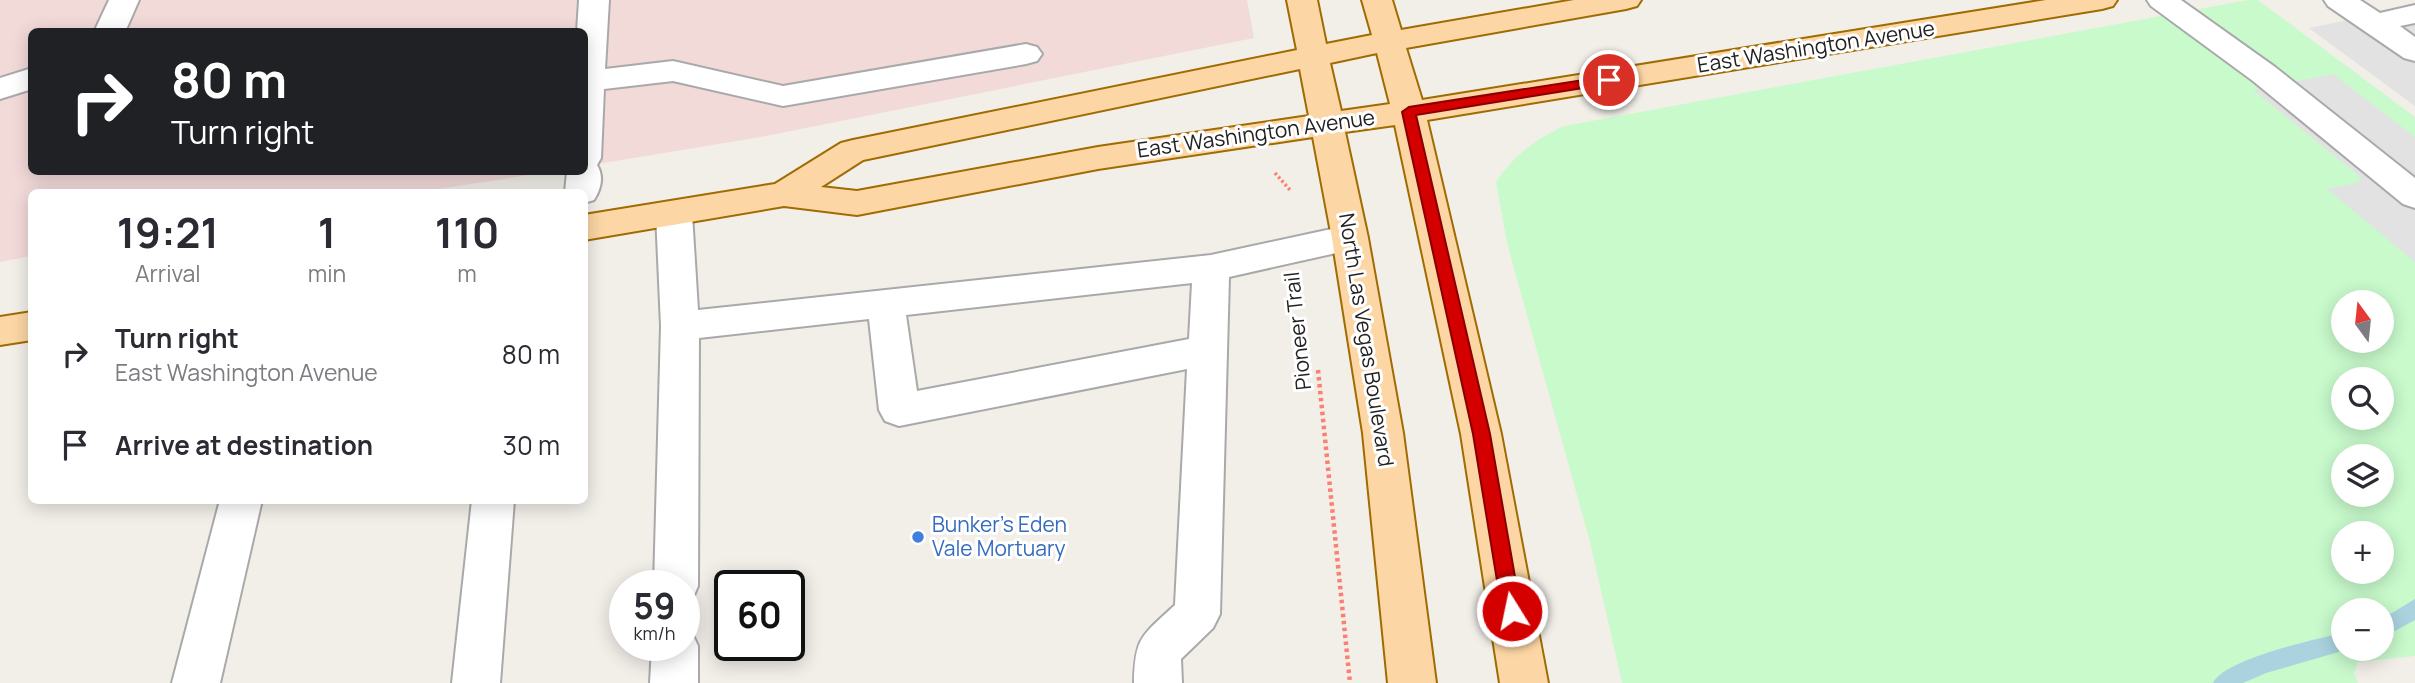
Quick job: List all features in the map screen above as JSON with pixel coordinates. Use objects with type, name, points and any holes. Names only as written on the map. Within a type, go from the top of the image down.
[{"type":"main road","name":"North Las Vegas Boulevard","points":[[1302,0],[1350,237],[1383,433],[1412,683]]},
{"type":"main road","points":[[1377,0],[1409,112],[1481,434],[1524,683]]},
{"type":"main road","name":"East Washington Avenue","points":[[784,194],[853,151],[1390,41],[1626,0]]},
{"type":"main road","name":"East Washington Avenue","points":[[588,227],[784,194],[857,202],[1098,158],[1409,112],[2102,0]]},
{"type":"main road","points":[[0,331],[28,327]]},
{"type":"street","points":[[111,28],[124,0]]},
{"type":"street","points":[[588,96],[594,0]]},
{"type":"street","points":[[2162,0],[2264,74],[2415,196]]},
{"type":"street","points":[[2339,0],[2415,51]]},
{"type":"street","points":[[2375,23],[2415,14]]},
{"type":"street","points":[[589,81],[673,71],[783,96],[1026,54]]},
{"type":"street","points":[[0,89],[28,79]]},
{"type":"street","points":[[674,214],[680,326],[676,570]]},
{"type":"street","points":[[680,326],[1211,268],[1350,237]]},
{"type":"street","points":[[1158,683],[1158,651],[1197,614],[1211,268]]},
{"type":"street","points":[[886,303],[899,410],[1208,350]]},
{"type":"street","points":[[196,683],[240,504]]},
{"type":"street","points":[[476,683],[493,504]]},
{"type":"street","points":[[674,683],[675,661]]},
{"type":"path","name":"Pioneer Trail","points":[[1254,134],[1279,180],[1294,194],[1300,209],[1304,246]]},
{"type":"path","name":"Pioneer Trail","points":[[1317,367],[1350,683]]},
{"type":"shaded area","points":[[0,0],[1247,0],[1254,38],[761,137],[588,166],[588,28],[28,28],[28,175],[529,175],[439,189],[28,189],[28,257],[0,262]]},
{"type":"shaded area","points":[[2415,6],[2415,106],[2309,28]]},
{"type":"shaded area","points":[[2333,74],[2415,137],[2415,262],[2327,189],[2357,183],[2361,179],[2357,174],[2253,90]]},
{"type":"green space","points":[[2258,0],[2415,117],[2415,656],[2394,658],[2394,598],[2331,598],[2331,661],[2368,661],[2358,662],[2354,673],[2358,683],[1622,683],[1590,542],[1507,243],[1496,182],[1526,149],[1564,126]]},
{"type":"waterway","points":[[2394,623],[2415,608]]},
{"type":"waterway","points":[[2224,683],[2266,663],[2331,645]]},
{"type":"place","name":"Bunker's Eden Vale Mortuary","points":[[918,537]]},
{"type":"route","points":[[1512,611],[1481,434],[1409,112],[1609,80]]}]
